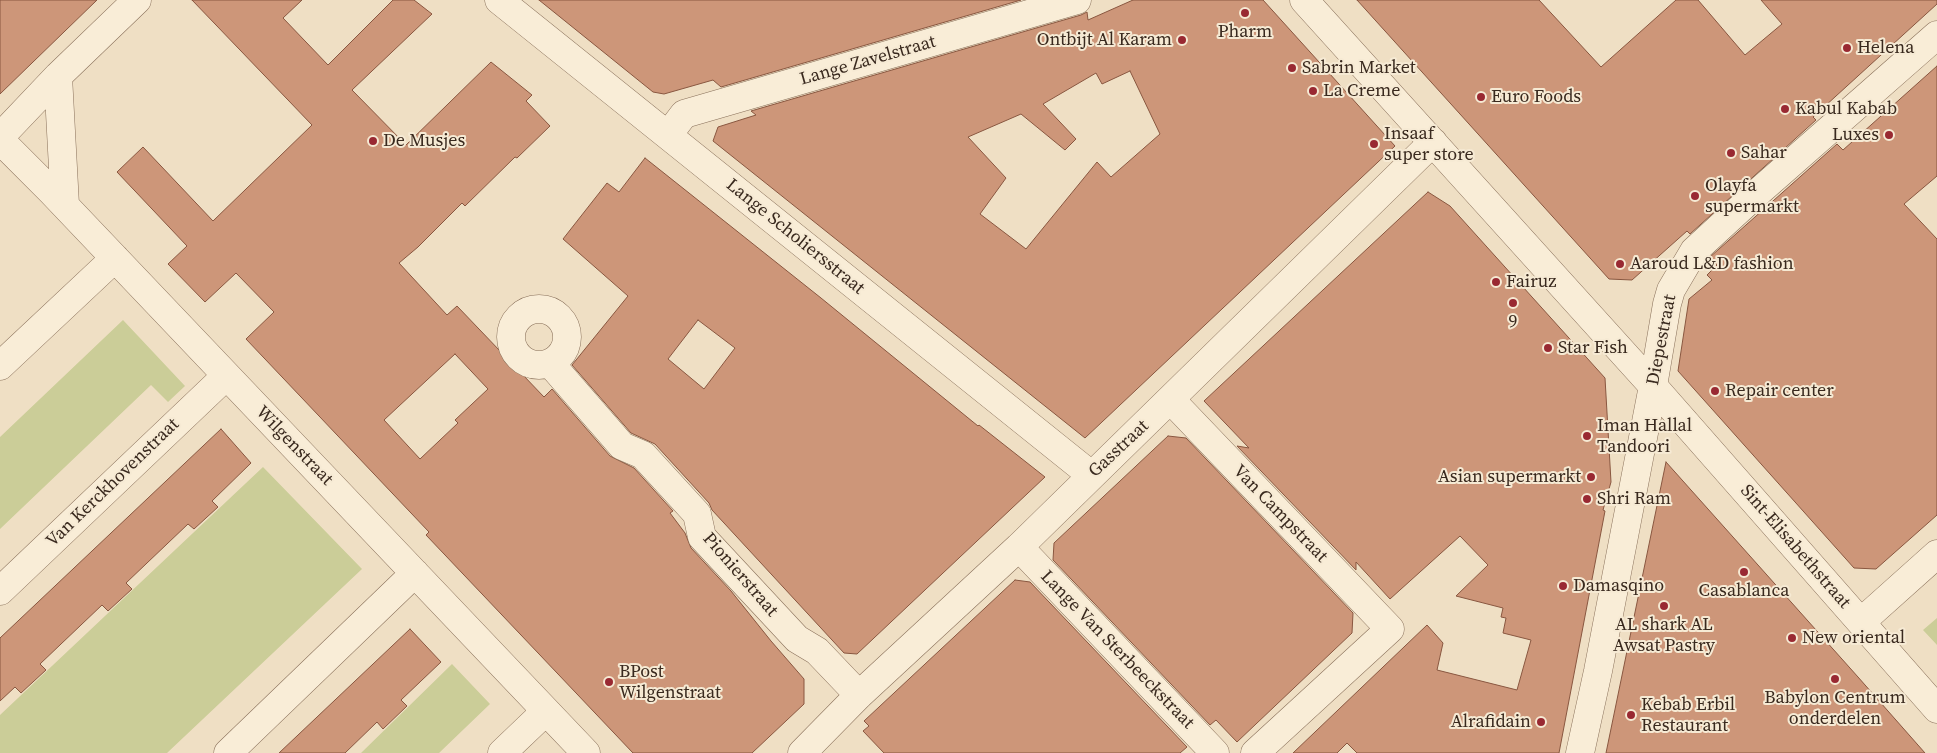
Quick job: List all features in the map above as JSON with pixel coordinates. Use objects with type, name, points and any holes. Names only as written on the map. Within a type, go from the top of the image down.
[{"type":"street","name":"Wilgenstraat","points":[[138,0],[58,76],[0,138],[586,753]]},
{"type":"street","name":"Lange Scholiersstraat","points":[[499,0],[1091,475]]},
{"type":"street","name":"Lange Zavelstraat","points":[[668,135],[684,114],[1077,0]]},
{"type":"street","name":"Sint-Elisabethstraat","points":[[1304,0],[1653,386],[1937,709]]},
{"type":"street","name":"Diepestraat","points":[[1580,753],[1598,671],[1671,290],[1694,251],[1937,35]]},
{"type":"street","points":[[58,76],[65,205]]},
{"type":"street","name":"Gasstraat","points":[[802,753],[859,696],[1019,547],[1091,475],[1171,400],[1433,142]]},
{"type":"street","points":[[0,366],[115,258]]},
{"type":"street","name":"Pionierstraat","points":[[550,363],[622,446],[643,455],[697,514],[702,537],[776,617],[797,639],[817,651],[859,696]]},
{"type":"street","name":"Van Kerckhovenstraat","points":[[0,591],[226,376]]},
{"type":"street","name":"Van Campstraat","points":[[1171,400],[1390,629],[1255,753]]},
{"type":"street","name":"Lange Van Sterbeeckstraat","points":[[1019,547],[1215,753]]},
{"type":"street","points":[[1861,622],[1937,554]]},
{"type":"street","points":[[228,753],[415,573]]},
{"type":"street","points":[[502,753],[546,711]]},
{"type":"green space","points":[[123,320],[185,386],[168,402],[151,385],[0,529],[0,437]]},
{"type":"green space","points":[[263,467],[362,569],[167,753],[0,753],[0,715]]},
{"type":"green space","points":[[1937,618],[1937,645],[1923,630]]},
{"type":"green space","points":[[452,664],[490,704],[439,753],[361,753]]},
{"type":"building","points":[[0,0],[97,0],[0,94]]},
{"type":"building","points":[[192,0],[302,0],[283,18],[328,65],[393,0],[414,0],[432,14],[352,90],[406,145],[491,62],[532,95],[526,101],[550,126],[465,206],[462,203],[418,247],[399,263],[447,315],[457,306],[544,397],[552,389],[610,456],[634,468],[673,511],[670,513],[685,533],[691,548],[731,591],[804,679],[804,704],[752,753],[633,753],[426,535],[429,532],[246,339],[274,312],[236,273],[205,302],[168,264],[187,246],[117,172],[143,147],[213,221],[312,125]],"holes":[[[455,354],[488,389],[455,420],[458,423],[420,459],[384,420]]]},
{"type":"building","points":[[539,0],[1021,0],[721,87],[713,80],[664,94],[653,92]]},
{"type":"building","points":[[1133,0],[1263,0],[1395,146],[1085,438],[713,141],[718,127],[756,115],[751,111],[1087,12],[1088,20]],"holes":[[[1130,71],[1160,134],[1111,177],[1097,162],[1026,249],[980,214],[1006,178],[968,137],[1021,114],[1065,150],[1076,139],[1043,104],[1096,73],[1102,84]]]},
{"type":"building","points":[[1357,0],[1539,0],[1601,67],[1676,0],[1698,0],[1745,55],[1782,24],[1761,0],[1937,0],[1937,4],[1813,117],[1816,120],[1690,234],[1687,231],[1632,280],[1609,279]]},
{"type":"building","points":[[1937,66],[1937,176],[1904,204],[1937,239],[1937,515],[1876,569],[1854,568],[1678,371],[1689,299],[1712,280],[1707,275],[1717,265],[1710,257],[1837,144],[1843,150]]},
{"type":"building","points":[[645,158],[978,426],[1045,477],[857,654],[844,653],[712,510],[709,503],[655,444],[631,433],[572,365],[628,296],[563,239],[607,183],[619,192]],"holes":[[[698,320],[735,348],[704,389],[668,359]]]},
{"type":"building","points":[[1428,192],[1450,206],[1605,378],[1611,482],[1603,510],[1605,511],[1559,753],[1357,753],[1347,743],[1337,753],[1293,753],[1427,625],[1443,643],[1437,670],[1517,690],[1531,640],[1503,633],[1506,618],[1501,617],[1503,608],[1456,596],[1488,565],[1460,536],[1390,599],[1356,562],[1356,570],[1237,446],[1249,448],[1204,401]]},
{"type":"building","points":[[221,429],[251,463],[212,501],[218,507],[194,529],[188,524],[126,583],[132,589],[108,611],[102,605],[40,664],[46,670],[21,693],[15,687],[0,701],[0,638]]},
{"type":"building","points":[[1168,436],[1186,438],[1353,613],[1352,633],[1237,742],[1216,720],[1210,725],[1053,560],[1054,543]]},
{"type":"building","points":[[1666,462],[1858,677],[1925,753],[1606,753]]},
{"type":"building","points":[[1015,580],[1030,582],[1187,747],[1180,753],[884,753],[863,731],[869,726],[864,721]]},
{"type":"building","points":[[410,629],[441,662],[401,700],[407,706],[383,729],[377,722],[345,753],[279,753]]},
{"type":"place","name":"Pharm","points":[[1245,13]]},
{"type":"place","name":"Ontbijt Al Karam","points":[[1182,40]]},
{"type":"place","name":"Helena","points":[[1847,48]]},
{"type":"place","name":"Sabrin Market","points":[[1292,68]]},
{"type":"place","name":"La Creme","points":[[1313,91]]},
{"type":"place","name":"Euro Foods","points":[[1481,97]]},
{"type":"place","name":"Kabul Kabab","points":[[1785,109]]},
{"type":"place","name":"Luxes","points":[[1889,135]]},
{"type":"place","name":"De Musjes","points":[[373,141]]},
{"type":"place","name":"Insaaf super store","points":[[1374,144]]},
{"type":"place","name":"Sahar","points":[[1731,153]]},
{"type":"place","name":"Olayfa supermarkt","points":[[1695,196]]},
{"type":"place","name":"Aaroud L&D fashion","points":[[1620,264]]},
{"type":"place","name":"Fairuz","points":[[1496,282]]},
{"type":"place","name":"9","points":[[1513,303]]},
{"type":"place","name":"Star Fish","points":[[1548,348]]},
{"type":"place","name":"Repair center","points":[[1715,391]]},
{"type":"place","name":"Iman Hallal Tandoori","points":[[1587,436]]},
{"type":"place","name":"Asian supermarkt","points":[[1591,477]]},
{"type":"place","name":"Shri Ram","points":[[1587,499]]},
{"type":"place","name":"Casablanca","points":[[1744,572]]},
{"type":"place","name":"Damasqino","points":[[1563,586]]},
{"type":"place","name":"AL shark AL Awsat Pastry","points":[[1664,606]]},
{"type":"place","name":"New oriental","points":[[1792,638]]},
{"type":"place","name":"Babylon Centrum onderdelen","points":[[1835,679]]},
{"type":"place","name":"BPost Wilgenstraat","points":[[609,682]]},
{"type":"place","name":"Kebab Erbil Restaurant","points":[[1631,715]]},
{"type":"place","name":"Alrafidain","points":[[1541,722]]}]
